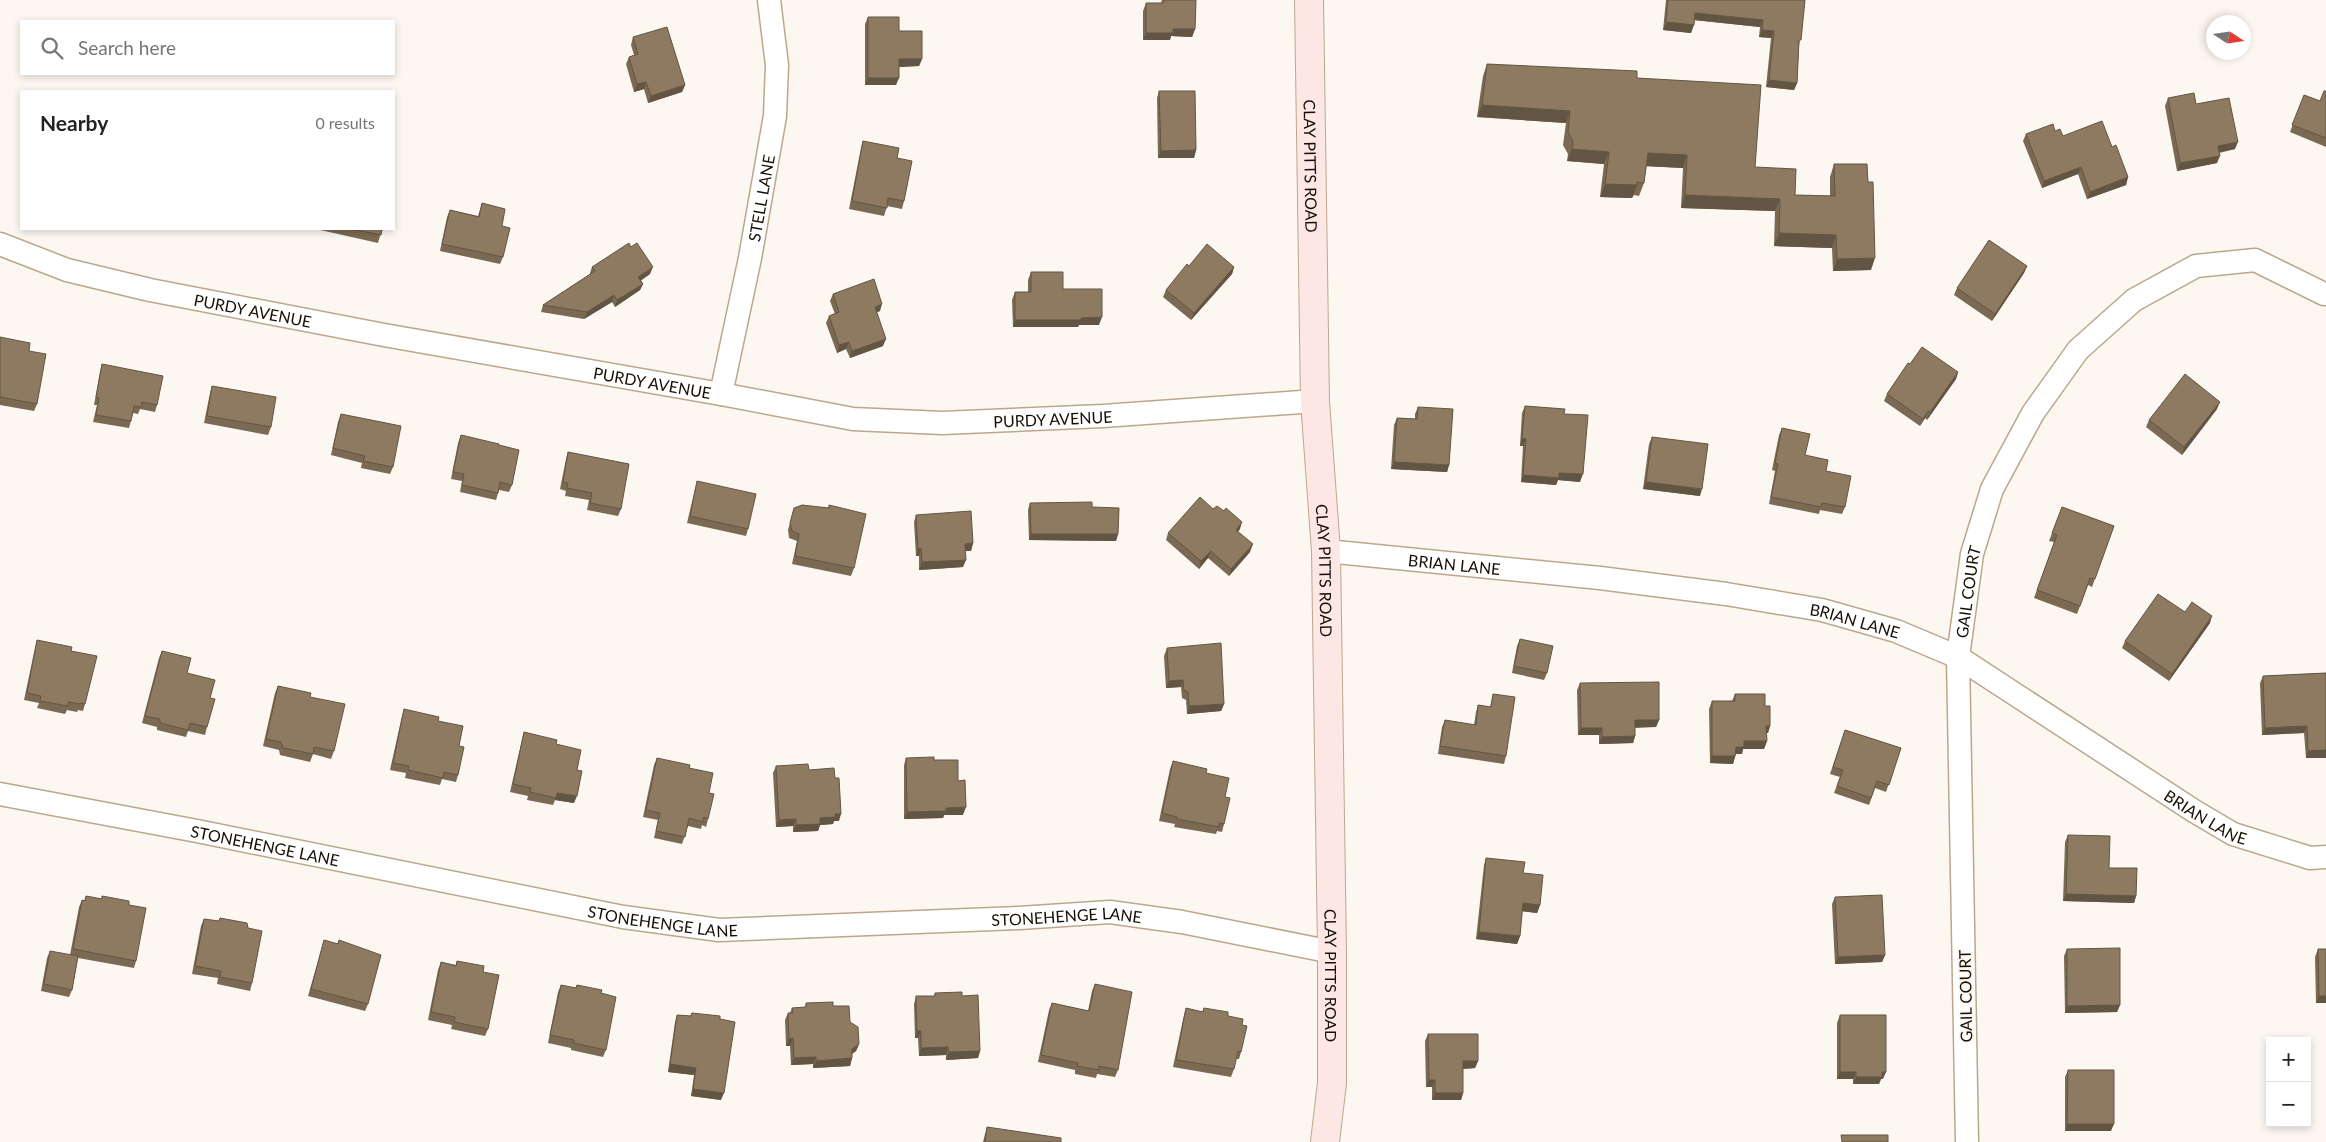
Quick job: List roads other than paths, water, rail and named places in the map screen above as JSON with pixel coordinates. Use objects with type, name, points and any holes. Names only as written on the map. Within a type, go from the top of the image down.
[{"type":"street","name":"STELL LANE","points":[[721,394],[750,258],[775,116],[777,65],[769,0]]},
{"type":"street","name":"CLAY PITTS ROAD","points":[[1309,0],[1315,401],[1326,551],[1332,952],[1332,1083],[1325,1142]]},
{"type":"street","name":"PURDY AVENUE","points":[[0,244],[66,270],[150,290],[394,337],[721,394],[853,420],[942,423],[1103,416],[1315,401]]},
{"type":"street","name":"GAIL COURT","points":[[1967,1142],[1958,656],[1972,554],[1992,489],[2033,412],[2078,350],[2134,300],[2196,266],[2255,260],[2324,294]]},
{"type":"street","name":"BRIAN LANE","points":[[1326,551],[1600,578],[1726,594],[1822,610],[1896,630],[1958,656],[2194,811],[2233,834],[2310,858],[2326,857]]},
{"type":"street","name":"STONEHENGE LANE","points":[[0,794],[207,833],[623,917],[719,930],[1019,918],[1110,912],[1182,922],[1332,952]]}]
